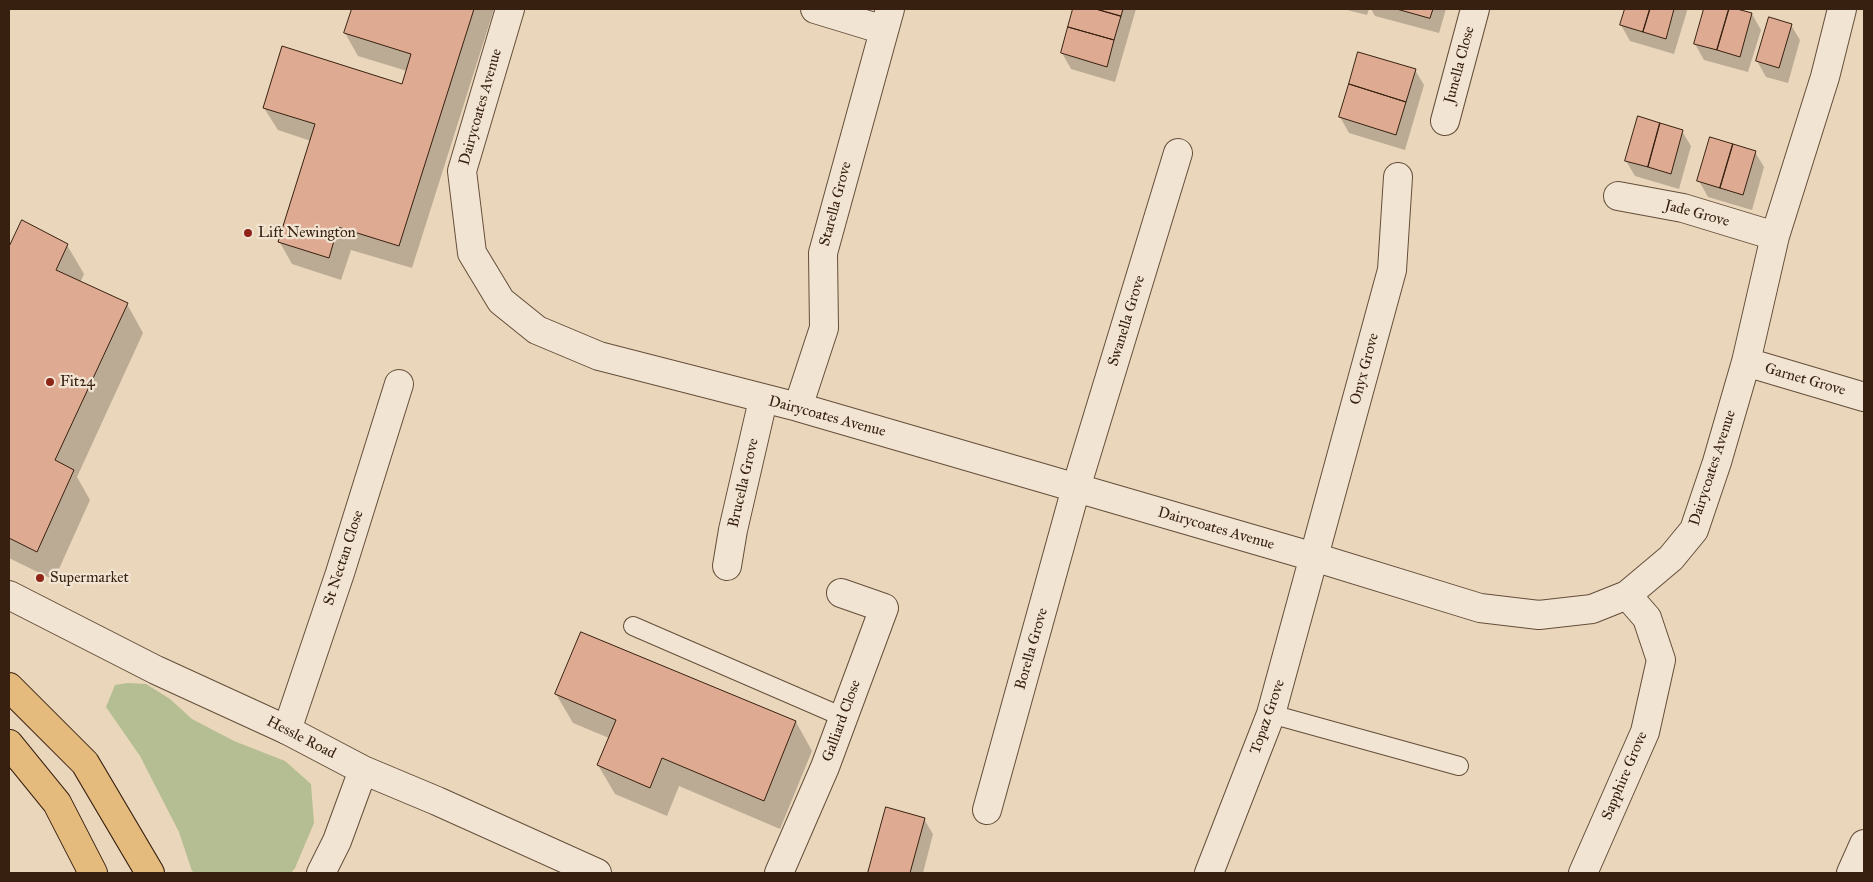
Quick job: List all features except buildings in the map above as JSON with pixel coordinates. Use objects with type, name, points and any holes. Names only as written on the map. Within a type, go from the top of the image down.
[{"type":"main road","points":[[9,687],[84,763],[150,873]]},
{"type":"main road","points":[[9,744],[58,803],[93,873]]},
{"type":"street","name":"Dairycoates Avenue","points":[[510,9],[462,172],[472,253],[501,300],[537,330],[599,356],[798,408],[1314,557],[1480,608],[1539,615],[1592,609],[1628,596],[1671,558],[1694,530],[1717,462],[1746,362],[1775,236],[1825,76],[1842,9]]},
{"type":"street","name":"Starella Grove","points":[[798,408],[824,328],[823,253],[887,19],[815,9]]},
{"type":"street","name":"Junella Close","points":[[1445,121],[1475,9]]},
{"type":"street","name":"Swanella Grove","points":[[1076,488],[1178,153]]},
{"type":"street","name":"Onyx Grove","points":[[1314,557],[1392,270],[1398,177]]},
{"type":"street","name":"Jade Grove","points":[[1618,196],[1682,208],[1775,236]]},
{"type":"street","name":"Garnet Grove","points":[[1746,362],[1864,397]]},
{"type":"street","name":"St Nectan Close","points":[[287,730],[340,573],[399,384]]},
{"type":"street","name":"Brucella Grove","points":[[727,566],[732,530],[764,400]]},
{"type":"street","name":"Borella Grove","points":[[987,810],[1076,488]]},
{"type":"street","name":"Topaz Grove","points":[[1209,873],[1272,714],[1314,557]]},
{"type":"street","name":"Galliard Close","points":[[779,873],[825,767],[884,608],[841,593]]},
{"type":"street","name":"Hessle Road","points":[[9,595],[148,666],[287,730],[363,770],[437,801],[596,873]]},
{"type":"street","name":"Sapphire Grove","points":[[1583,873],[1645,732],[1661,660],[1647,618],[1628,596]]},
{"type":"street","points":[[321,873],[337,841],[363,770]]},
{"type":"street","points":[[337,841],[337,873]]},
{"type":"street","points":[[1850,873],[1864,844]]},
{"type":"lane","points":[[633,626],[844,718]]},
{"type":"lane","points":[[1272,714],[1459,766]]},
{"type":"green space","points":[[128,683],[146,684],[170,699],[192,719],[234,741],[285,761],[311,784],[314,823],[295,868],[291,873],[195,873],[192,871],[179,832],[140,756],[106,707],[115,685]]},
{"type":"place","name":"Lift Newington","points":[[248,233]]},
{"type":"place","name":"Fit24","points":[[50,382]]},
{"type":"place","name":"Supermarket","points":[[40,578]]}]
